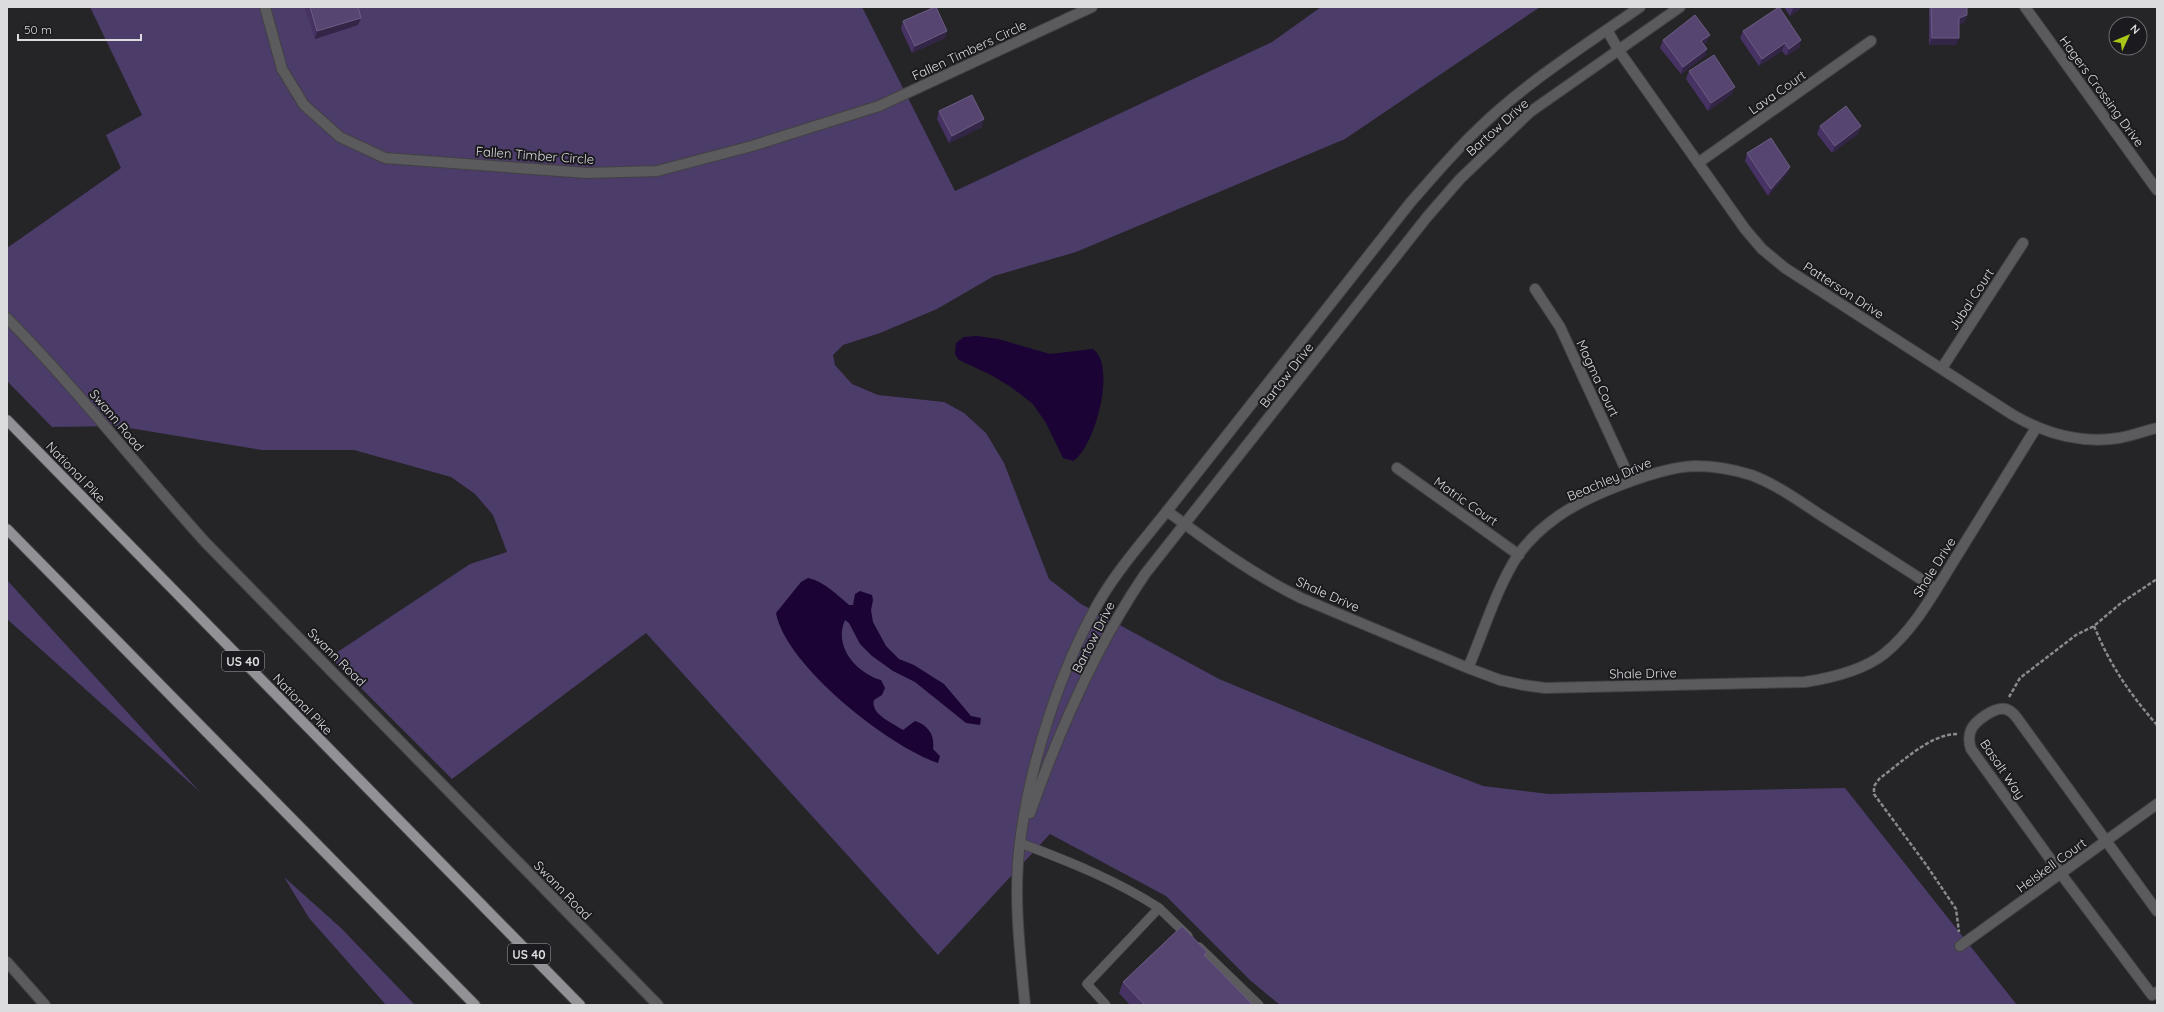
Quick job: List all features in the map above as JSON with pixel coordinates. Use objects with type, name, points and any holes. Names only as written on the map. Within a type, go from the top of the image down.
[{"type":"main road","name":"National Pike","points":[[7,420],[580,1005]]},
{"type":"main road","points":[[7,529],[475,1005]]},
{"type":"street","name":"Fallen Timber Circle","points":[[265,7],[282,69],[304,105],[340,137],[385,158],[587,173],[657,171],[752,146],[879,106]]},
{"type":"street","name":"Fallen Timbers Circle","points":[[879,106],[1092,7]]},
{"type":"street","name":"Bartow Drive","points":[[1025,1005],[1017,907],[1020,843],[1034,766],[1053,706],[1076,648],[1100,600],[1127,562],[1410,203],[1442,167],[1477,130],[1518,95],[1640,7]]},
{"type":"street","name":"Bartow Drive","points":[[1020,843],[1046,768],[1098,654],[1121,610],[1145,574],[1427,217],[1460,179],[1530,112],[1680,7]]},
{"type":"street","name":"Hagers Crossing Drive","points":[[2025,7],[2157,190]]},
{"type":"street","name":"Patterson Drive","points":[[1607,30],[1619,51],[1745,229],[1762,249],[1785,268],[2036,428],[2067,438],[2092,440],[2119,438],[2157,428]]},
{"type":"street","name":"Lava Court","points":[[1698,163],[1871,41]]},
{"type":"street","name":"Jubal Court","points":[[1942,368],[2023,243]]},
{"type":"street","name":"Magma Court","points":[[1535,289],[1560,327],[1631,481]]},
{"type":"street","name":"Swann Road","points":[[7,318],[88,405],[162,495],[206,543],[658,1005]]},
{"type":"street","name":"Shale Drive","points":[[1167,511],[1244,567],[1274,584],[1468,668],[1500,680],[1545,688],[1805,682],[1831,678],[1858,668],[1883,654],[1903,635],[1936,589],[2036,428]]},
{"type":"street","name":"Beachley Drive","points":[[1468,668],[1502,586],[1519,555],[1538,533],[1557,517],[1573,507],[1631,481],[1667,470],[1693,466],[1723,468],[1752,476],[1781,490],[1936,589]]},
{"type":"street","name":"Matric Court","points":[[1397,468],[1519,555]]},
{"type":"street","name":"Basalt Way","points":[[2004,709],[1995,711],[1977,723],[1970,734],[1971,749],[2061,874],[2152,995],[2157,992]]},
{"type":"street","points":[[2004,709],[2012,712],[2017,718],[2107,840],[2157,911]]},
{"type":"street","name":"Heiskell Court","points":[[1960,946],[2157,804]]},
{"type":"street","points":[[7,962],[45,1005]]},
{"type":"lane","points":[[1020,843],[1062,858],[1135,893],[1159,908],[1259,1005]]},
{"type":"lane","points":[[1106,1005],[1087,984],[1159,908]]},
{"type":"path","points":[[2004,709],[2015,684],[2020,678],[2076,635],[2094,626],[2121,603],[2157,578]]},
{"type":"path","points":[[2094,626],[2116,674],[2157,725]]},
{"type":"path","points":[[1960,946],[1956,909],[1928,866],[1874,794],[1874,786],[1880,778],[1936,738],[1948,734],[1970,734]]},
{"type":"shaded area","points":[[90,7],[862,7],[955,191],[1272,42],[1321,7],[1540,7],[1345,139],[1076,252],[994,276],[937,309],[880,333],[843,345],[833,355],[835,365],[852,384],[878,395],[944,402],[964,413],[986,433],[1004,463],[1049,579],[1081,604],[1219,679],[1403,755],[1483,786],[1549,794],[1845,788],[2017,1005],[1280,1005],[1251,981],[1166,896],[1050,834],[938,955],[646,633],[452,779],[330,657],[470,564],[507,552],[493,515],[475,494],[451,477],[354,450],[262,450],[117,426],[52,427],[7,381],[7,248],[121,168],[106,135],[142,115]]},
{"type":"shaded area","points":[[977,336],[998,339],[1050,354],[1093,349],[1100,358],[1103,372],[1103,388],[1100,406],[1089,440],[1081,453],[1073,461],[1063,458],[1046,423],[1033,404],[1011,387],[991,375],[959,360],[955,354],[956,343],[964,337]]},
{"type":"shaded area","points":[[808,578],[825,585],[849,605],[853,605],[855,594],[860,591],[872,595],[873,600],[871,610],[873,622],[886,646],[899,659],[914,665],[944,684],[971,716],[981,718],[980,725],[966,723],[915,682],[893,671],[872,656],[860,644],[849,623],[845,620],[842,630],[842,640],[850,658],[856,665],[872,677],[881,680],[885,688],[882,695],[874,700],[875,710],[883,718],[903,730],[915,721],[924,725],[932,735],[933,749],[940,756],[938,763],[917,754],[893,740],[842,702],[818,679],[798,656],[784,634],[776,613],[801,582]]},
{"type":"shaded area","points":[[7,580],[200,792],[7,619]]},
{"type":"shaded area","points":[[284,877],[341,928],[415,1005],[386,1005],[309,918]]},
{"type":"building","points":[[310,7],[358,7],[361,18],[317,31]]},
{"type":"building","points":[[935,7],[947,31],[915,46],[903,21]]},
{"type":"building","points":[[1779,7],[1801,40],[1789,49],[1785,43],[1762,59],[1743,31]]},
{"type":"building","points":[[1931,7],[1967,7],[1967,15],[1959,18],[1959,38],[1932,38]]},
{"type":"building","points":[[1695,15],[1710,35],[1701,41],[1707,49],[1683,67],[1663,40]]},
{"type":"building","points":[[1714,55],[1735,87],[1711,103],[1689,71]]},
{"type":"building","points":[[972,95],[984,119],[952,136],[939,111]]},
{"type":"building","points":[[1846,106],[1861,126],[1835,146],[1820,126]]},
{"type":"building","points":[[1771,138],[1790,167],[1771,189],[1747,153]]},
{"type":"building","points":[[1182,926],[1207,952],[1204,955],[1253,1005],[1145,1005],[1123,982]]}]
